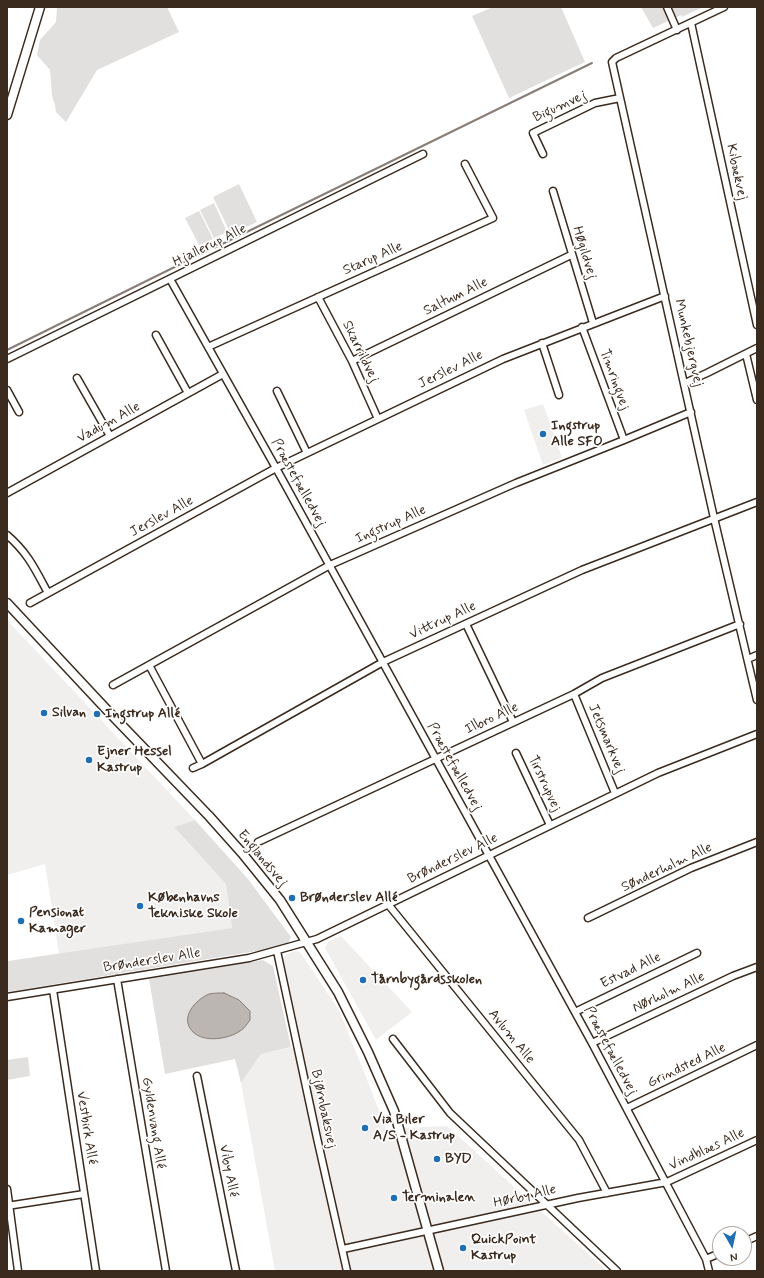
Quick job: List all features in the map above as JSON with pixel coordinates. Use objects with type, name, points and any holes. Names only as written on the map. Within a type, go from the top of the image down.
[{"type":"main road","points":[[7,116],[40,7]]},
{"type":"main road","name":"Englandsvej","points":[[7,603],[107,710],[180,785],[242,853],[280,900],[341,998],[368,1052],[394,1111],[439,1271]]},
{"type":"main road","name":"Englandsvej","points":[[427,1232],[435,1271]]},
{"type":"street","points":[[667,7],[677,30]]},
{"type":"street","name":"Munkebjergvej","points":[[724,7],[616,58],[612,62],[714,518],[757,700]]},
{"type":"street","name":"Kibækvej","points":[[691,23],[757,325]]},
{"type":"street","name":"Bigumvej","points":[[543,154],[533,133],[595,103],[620,98]]},
{"type":"street","name":"Hjallerup Alle","points":[[7,358],[423,154]]},
{"type":"street","name":"Starup Alle","points":[[208,347],[493,218],[465,164]]},
{"type":"street","name":"Høgildvej","points":[[553,191],[571,255],[593,323]]},
{"type":"street","name":"Saltum Alle","points":[[352,361],[571,255]]},
{"type":"street","name":"Præstefælledvej","points":[[170,279],[330,565],[592,1043],[667,1182],[706,1259],[709,1271]]},
{"type":"street","name":"Jerslev Alle","points":[[30,603],[276,468],[307,453],[503,359],[665,296]]},
{"type":"street","name":"Skarrildvej","points":[[318,297],[352,361],[378,419]]},
{"type":"street","name":"Timringvej","points":[[582,327],[624,440]]},
{"type":"street","points":[[156,335],[188,393]]},
{"type":"street","points":[[542,343],[558,395]]},
{"type":"street","points":[[685,383],[757,348]]},
{"type":"street","points":[[746,354],[757,400]]},
{"type":"street","name":"Vadum Alle","points":[[7,493],[223,374]]},
{"type":"street","points":[[78,378],[110,436]]},
{"type":"street","points":[[7,390],[19,412]]},
{"type":"street","points":[[277,391],[307,453]]},
{"type":"street","name":"Ingstrup Alle","points":[[113,685],[330,565],[516,483],[691,412]]},
{"type":"street","name":"Vittrup Alle","points":[[192,768],[202,764],[383,662],[582,570],[757,502]]},
{"type":"street","points":[[7,535],[20,546],[31,561],[48,593]]},
{"type":"street","points":[[466,624],[513,722]]},
{"type":"street","name":"Ilbro Alle","points":[[258,842],[574,694],[602,678],[740,624]]},
{"type":"street","points":[[748,659],[757,655]]},
{"type":"street","points":[[149,665],[202,764]]},
{"type":"street","name":"Jetsmarkvej","points":[[574,694],[615,793]]},
{"type":"street","name":"Brønderslev Alle","points":[[7,997],[249,958],[319,938],[387,903],[615,793],[658,773],[757,734]]},
{"type":"street","name":"Tirstrupvej","points":[[516,753],[550,825]]},
{"type":"street","name":"Sønderholm Alle","points":[[588,918],[691,868],[757,842]]},
{"type":"street","name":"Avlum Alle","points":[[387,903],[580,1140],[607,1193]]},
{"type":"street","name":"Bjørnbaksvej","points":[[277,951],[347,1271]]},
{"type":"street","name":"Estvad Alle","points":[[575,1012],[697,953]]},
{"type":"street","name":"Nørholm Alle","points":[[592,1043],[733,976],[757,967]]},
{"type":"street","name":"Gyldenvang Allé","points":[[117,979],[166,1271]]},
{"type":"street","name":"Vestbirk Allé","points":[[53,990],[96,1271]]},
{"type":"street","points":[[393,1039],[450,1113],[617,1271]]},
{"type":"street","name":"Grindsted Alle","points":[[627,1108],[757,1046]]},
{"type":"street","name":"Viby Allé","points":[[197,1076],[236,1271]]},
{"type":"street","name":"Vindblæs Alle","points":[[667,1182],[757,1140]]},
{"type":"street","name":"Hørby Alle","points":[[343,1249],[546,1205],[667,1182]]},
{"type":"street","points":[[7,1189],[8,1206],[18,1271]]},
{"type":"street","points":[[8,1206],[84,1194]]},
{"type":"street","points":[[706,1259],[712,1256]]},
{"type":"shaded area","points":[[57,7],[167,7],[179,32],[97,70],[66,122],[56,112],[52,96],[50,70],[37,55],[40,40],[56,22]]},
{"type":"shaded area","points":[[493,7],[561,7],[585,62],[509,98],[472,16]]},
{"type":"shaded area","points":[[641,7],[703,7],[653,28]]},
{"type":"shaded area","points":[[239,184],[257,222],[231,234],[213,197]]},
{"type":"shaded area","points":[[214,203],[227,232],[214,238],[200,210]]},
{"type":"shaded area","points":[[199,211],[213,239],[199,245],[185,218]]},
{"type":"shaded area","name":"Ingstrup Alle SFO","points":[[543,404],[562,458],[543,465],[524,410]]},
{"type":"shaded area","points":[[7,620],[195,820],[174,827],[226,884],[232,928],[59,954],[45,864],[7,875]]},
{"type":"shaded area","points":[[195,820],[248,879],[291,937],[288,943],[275,948],[7,992],[7,956],[8,961],[232,928],[226,884],[174,827]]},
{"type":"shaded area","name":"Tårnbygårdsskolen","points":[[341,936],[412,1012],[376,1040],[325,948],[328,942]]},
{"type":"shaded area","points":[[295,951],[300,952],[339,1010],[386,1129],[447,1126],[607,1271],[275,1271],[241,1083],[261,1054],[302,1045],[283,959],[287,954]]},
{"type":"shaded area","points":[[263,960],[273,966],[291,1047],[261,1054],[241,1083],[235,1059],[165,1074],[149,979]]},
{"type":"shaded area","points":[[224,993],[239,1000],[250,1011],[250,1020],[235,1034],[223,1038],[203,1038],[193,1032],[189,1027],[188,1021],[190,1010],[199,1000],[209,994]]},
{"type":"shaded area","points":[[28,1057],[30,1076],[7,1080],[7,1060]]},
{"type":"waterway","points":[[214,248],[592,63]]},
{"type":"waterway","points":[[7,350],[209,250]]},
{"type":"place","name":"Ingstrup Alle SFO","points":[[543,434]]},
{"type":"place","name":"Silvan","points":[[44,713]]},
{"type":"place","name":"Ingstrup Allé","points":[[97,714]]},
{"type":"place","name":"Ejner Hessel Kastrup","points":[[89,760]]},
{"type":"place","name":"Brønderslev Allé","points":[[292,898]]},
{"type":"place","name":"Københavns Tekniske Skole","points":[[140,906]]},
{"type":"place","name":"Pensionat Kamager","points":[[21,921]]},
{"type":"place","name":"Tårnbygårdsskolen","points":[[363,980]]},
{"type":"place","name":"Via Biler A/S - Kastrup","points":[[365,1128]]},
{"type":"place","name":"BYD","points":[[437,1159]]},
{"type":"place","name":"Terminalen","points":[[394,1198]]},
{"type":"place","name":"QuickPoint Kastrup","points":[[463,1248]]}]
